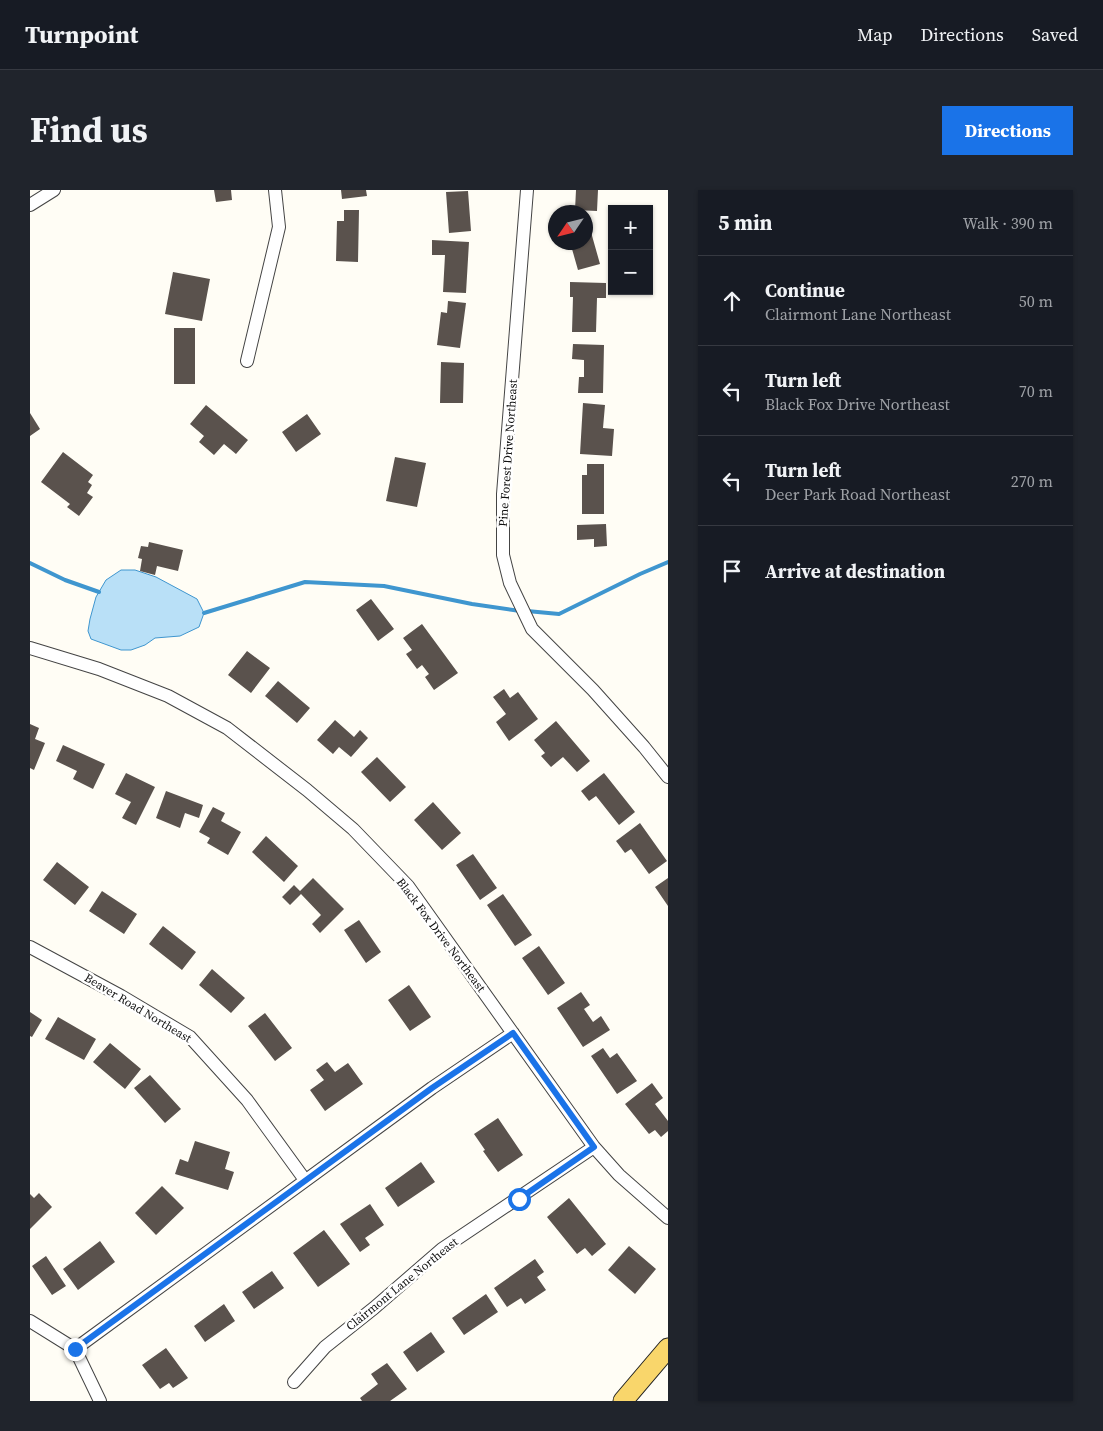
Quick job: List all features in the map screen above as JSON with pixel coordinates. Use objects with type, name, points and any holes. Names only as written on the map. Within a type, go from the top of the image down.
[{"type":"main road","points":[[623,1401],[668,1348]]},
{"type":"street","points":[[30,205],[54,190]]},
{"type":"street","points":[[247,361],[279,227],[275,190]]},
{"type":"street","name":"Pine Forest Drive Northeast","points":[[528,190],[503,494],[503,555],[510,583],[532,629],[593,690],[668,777]]},
{"type":"street","name":"Black Fox Drive Northeast","points":[[30,648],[99,669],[168,696],[227,728],[352,829],[408,886],[594,1147],[620,1175],[668,1218]]},
{"type":"street","name":"Beaver Road Northeast","points":[[30,947],[121,996],[190,1037],[247,1100],[305,1180]]},
{"type":"street","points":[[75,1349],[432,1088],[513,1033]]},
{"type":"street","name":"Clairmont Lane Northeast","points":[[294,1382],[325,1347],[374,1308],[442,1249],[594,1147]]},
{"type":"street","points":[[30,1321],[75,1349],[100,1401]]},
{"type":"water","points":[[121,570],[135,570],[156,577],[197,599],[204,613],[199,627],[180,636],[155,638],[145,645],[131,650],[121,650],[91,639],[88,631],[96,597],[106,580]]},
{"type":"building","points":[[214,190],[231,190],[232,200],[216,202]]},
{"type":"building","points":[[341,190],[366,190],[367,196],[342,199]]},
{"type":"building","points":[[576,190],[598,190],[597,211],[593,211],[593,205],[575,205]]},
{"type":"building","points":[[468,191],[471,231],[449,233],[446,192]]},
{"type":"building","points":[[344,210],[359,210],[358,262],[336,261],[337,221],[344,221]]},
{"type":"building","points":[[593,239],[600,264],[578,270],[572,250],[593,250]]},
{"type":"building","points":[[432,240],[469,242],[466,293],[443,292],[445,255],[432,255]]},
{"type":"building","points":[[173,272],[210,279],[202,321],[165,314]]},
{"type":"building","points":[[570,282],[606,283],[606,298],[597,298],[596,332],[572,332],[573,297],[570,297]]},
{"type":"building","points":[[448,301],[466,303],[460,348],[437,345],[441,312],[447,313]]},
{"type":"building","points":[[174,328],[195,328],[195,384],[174,384]]},
{"type":"building","points":[[573,344],[604,345],[603,393],[578,393],[579,377],[584,377],[584,360],[572,359]]},
{"type":"building","points":[[441,362],[464,363],[463,403],[440,403]]},
{"type":"building","points":[[583,403],[605,405],[603,428],[614,429],[612,456],[580,454]]},
{"type":"building","points":[[206,405],[248,440],[236,454],[224,444],[214,455],[199,442],[204,436],[190,424]]},
{"type":"building","points":[[30,413],[40,429],[30,436]]},
{"type":"building","points":[[307,414],[321,434],[296,452],[282,432]]},
{"type":"building","points":[[63,452],[93,475],[88,482],[92,485],[87,493],[93,497],[79,516],[67,507],[70,504],[41,482]]},
{"type":"building","points":[[395,457],[426,463],[417,507],[386,501]]},
{"type":"building","points":[[587,464],[604,464],[604,514],[582,514],[582,475],[587,475]]},
{"type":"building","points":[[606,524],[607,546],[594,547],[594,539],[577,540],[577,525]]},
{"type":"building","points":[[149,542],[183,550],[178,571],[157,566],[155,575],[140,571],[142,559],[138,558],[141,546],[148,547]]},
{"type":"building","points":[[371,599],[394,629],[378,641],[356,610]]},
{"type":"building","points":[[422,624],[458,673],[434,690],[425,677],[429,674],[422,665],[417,669],[406,654],[412,650],[403,638]]},
{"type":"building","points":[[247,651],[270,668],[251,693],[228,675]]},
{"type":"building","points":[[278,681],[310,708],[297,723],[265,696]]},
{"type":"building","points":[[504,689],[510,698],[518,692],[538,719],[509,741],[496,722],[506,714],[493,697]]},
{"type":"building","points":[[335,720],[354,737],[360,730],[368,738],[351,757],[339,747],[333,754],[317,740]]},
{"type":"building","points":[[556,721],[590,761],[577,772],[563,757],[551,767],[541,756],[545,753],[534,740]]},
{"type":"building","points":[[30,724],[39,728],[35,739],[45,743],[34,770],[30,768]]},
{"type":"building","points":[[63,745],[105,764],[93,789],[73,779],[77,771],[56,761]]},
{"type":"building","points":[[377,757],[406,787],[390,802],[361,772]]},
{"type":"building","points":[[126,773],[155,787],[136,825],[122,818],[131,802],[115,794]]},
{"type":"building","points":[[604,773],[635,812],[619,825],[596,796],[589,801],[581,791]]},
{"type":"building","points":[[166,791],[203,805],[199,818],[185,813],[180,828],[156,818]]},
{"type":"building","points":[[433,802],[461,833],[442,850],[414,820]]},
{"type":"building","points":[[213,807],[225,813],[221,821],[241,832],[228,855],[207,843],[210,838],[199,832]]},
{"type":"building","points":[[640,823],[667,861],[649,874],[631,849],[625,853],[616,841]]},
{"type":"building","points":[[266,836],[298,866],[284,882],[252,852]]},
{"type":"building","points":[[473,854],[497,888],[480,900],[456,865]]},
{"type":"building","points":[[57,862],[89,887],[75,905],[43,880]]},
{"type":"building","points":[[313,878],[344,909],[320,933],[312,924],[321,915],[301,894],[290,905],[282,897],[294,885],[300,891]]},
{"type":"building","points":[[668,878],[668,906],[655,887]]},
{"type":"building","points":[[102,891],[137,914],[124,934],[89,911]]},
{"type":"building","points":[[503,894],[532,935],[515,946],[487,905]]},
{"type":"building","points":[[359,920],[381,952],[366,963],[344,930]]},
{"type":"building","points":[[163,926],[196,952],[182,970],[149,944]]},
{"type":"building","points":[[539,946],[565,983],[548,995],[522,958]]},
{"type":"building","points":[[212,969],[245,998],[231,1013],[199,985]]},
{"type":"building","points":[[409,985],[431,1017],[410,1031],[388,1000]]},
{"type":"building","points":[[581,992],[590,1005],[584,1009],[593,1022],[601,1016],[610,1030],[583,1047],[557,1008]]},
{"type":"building","points":[[30,1012],[42,1020],[32,1037],[30,1036]]},
{"type":"building","points":[[265,1013],[292,1048],[275,1061],[248,1026]]},
{"type":"building","points":[[58,1017],[96,1039],[84,1060],[45,1039]]},
{"type":"building","points":[[110,1043],[141,1069],[125,1089],[93,1062]]},
{"type":"building","points":[[603,1048],[610,1058],[617,1053],[637,1081],[617,1094],[591,1056]]},
{"type":"building","points":[[327,1062],[335,1072],[348,1063],[363,1084],[325,1111],[310,1090],[324,1080],[316,1070]]},
{"type":"building","points":[[150,1075],[181,1109],[165,1123],[134,1088]]},
{"type":"building","points":[[652,1083],[663,1098],[655,1104],[668,1121],[668,1131],[661,1137],[655,1130],[649,1134],[625,1104]]},
{"type":"building","points":[[498,1118],[523,1155],[498,1172],[474,1134]]},
{"type":"building","points":[[195,1141],[230,1152],[225,1169],[234,1172],[228,1190],[175,1174],[180,1159],[188,1162]]},
{"type":"building","points":[[421,1162],[435,1182],[398,1207],[385,1188]]},
{"type":"building","points":[[162,1186],[184,1208],[156,1235],[135,1213]]},
{"type":"building","points":[[39,1193],[52,1207],[30,1229],[30,1194],[34,1198]]},
{"type":"building","points":[[569,1198],[606,1244],[592,1256],[585,1248],[577,1254],[547,1217]]},
{"type":"building","points":[[370,1204],[384,1225],[365,1238],[370,1245],[360,1252],[340,1224]]},
{"type":"building","points":[[324,1230],[350,1264],[318,1287],[293,1253]]},
{"type":"building","points":[[100,1241],[115,1262],[78,1290],[63,1269]]},
{"type":"building","points":[[629,1246],[656,1269],[635,1294],[608,1270]]},
{"type":"building","points":[[46,1256],[66,1286],[52,1295],[32,1266]]},
{"type":"building","points":[[535,1259],[544,1272],[537,1277],[546,1290],[525,1304],[521,1298],[507,1307],[494,1288]]},
{"type":"building","points":[[272,1271],[284,1288],[254,1309],[242,1292]]},
{"type":"building","points":[[486,1294],[498,1312],[464,1335],[452,1318]]},
{"type":"building","points":[[224,1304],[235,1321],[205,1342],[194,1326]]},
{"type":"building","points":[[431,1332],[445,1352],[417,1372],[403,1352]]},
{"type":"building","points":[[166,1348],[188,1378],[173,1388],[169,1383],[160,1389],[142,1365]]},
{"type":"building","points":[[387,1363],[407,1389],[390,1401],[362,1401],[360,1398],[378,1384],[371,1374]]},
{"type":"waterway","points":[[527,611],[559,614],[668,562]]},
{"type":"waterway","points":[[30,563],[65,580],[99,592]]},
{"type":"waterway","points":[[204,613],[305,582],[384,586],[472,604],[520,611]]},
{"type":"route","points":[[75,1349],[432,1088],[513,1033],[594,1147],[519,1199]]}]
